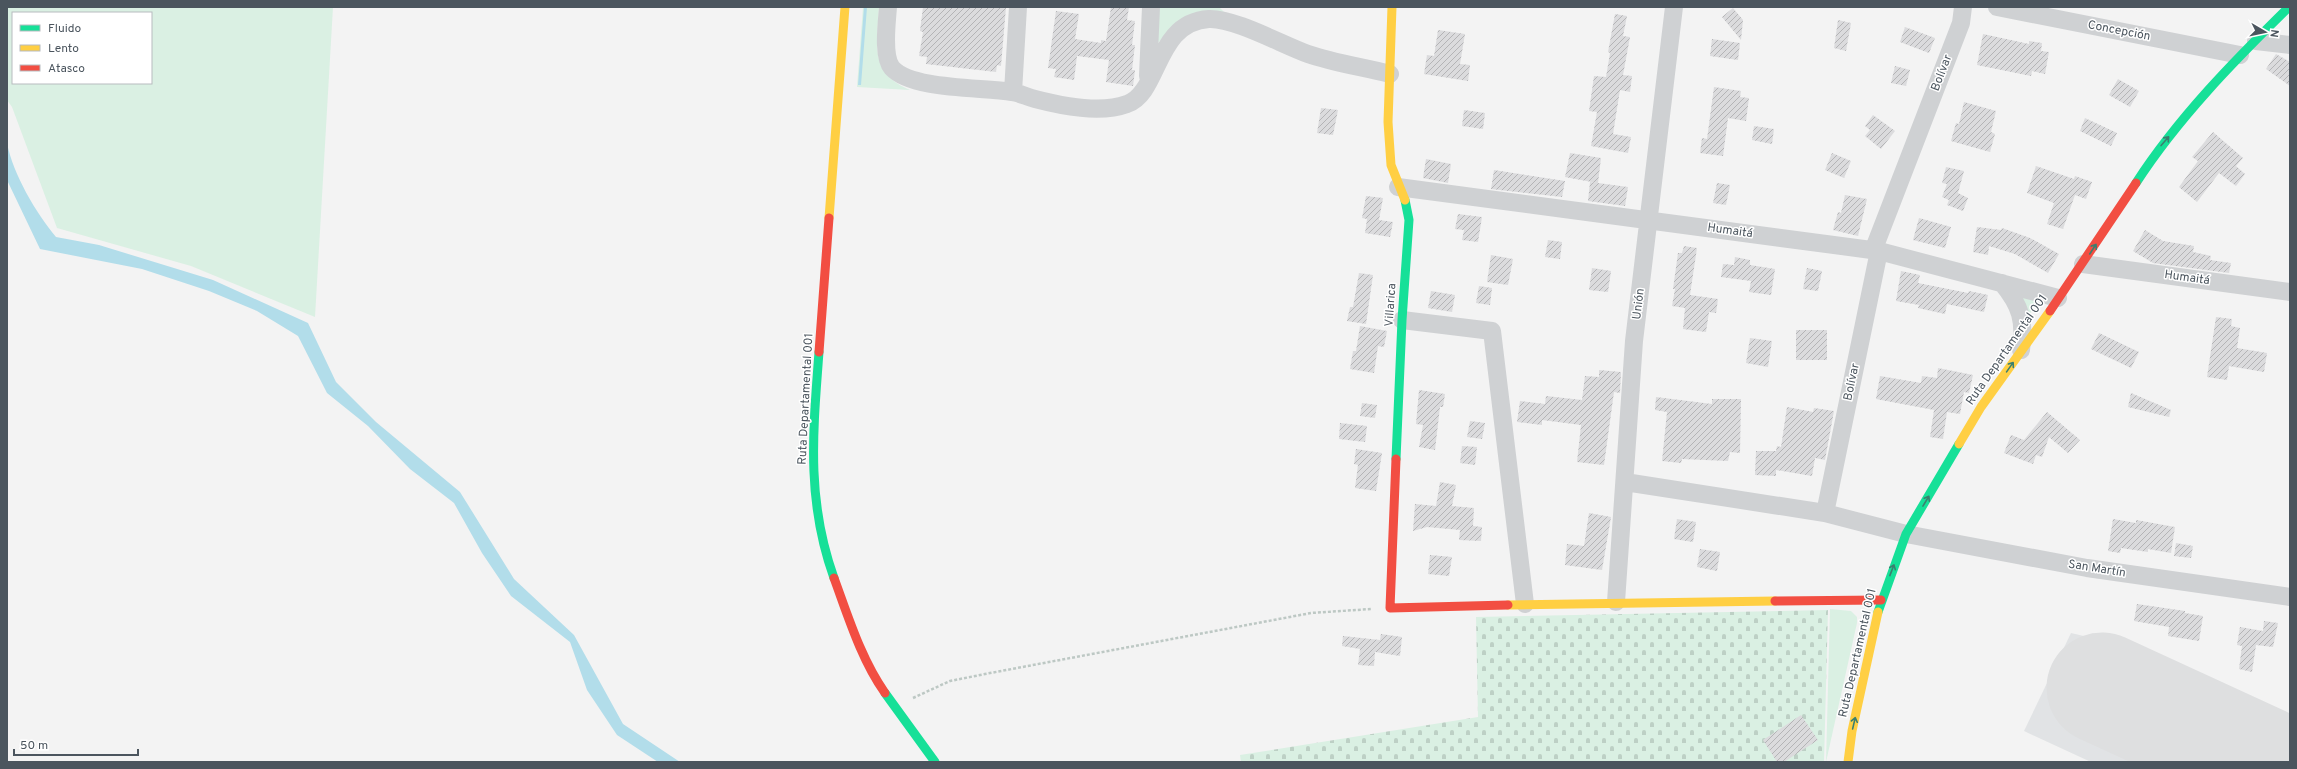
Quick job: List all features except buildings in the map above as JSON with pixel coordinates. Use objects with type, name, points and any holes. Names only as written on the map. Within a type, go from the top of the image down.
[{"type":"street","name":"Ruta Departamental 001","points":[[845,7],[814,429],[815,503],[826,556],[853,629],[879,684],[936,762]]},
{"type":"street","points":[[888,7],[886,50],[891,67],[906,79],[921,83],[1013,92],[1035,99],[1067,106],[1107,107],[1128,104],[1136,99],[1148,81],[1163,52],[1178,32],[1188,24],[1204,20],[1226,20],[1310,55],[1390,74]]},
{"type":"street","points":[[1013,92],[1018,7]]},
{"type":"street","points":[[1148,81],[1151,7]]},
{"type":"street","points":[[1228,7],[1254,32]]},
{"type":"street","name":"Villarica","points":[[1390,608],[1402,320],[1409,220],[1407,204],[1398,187],[1390,165],[1388,122],[1392,7]]},
{"type":"street","name":"Unión","points":[[1616,602],[1634,341],[1674,7]]},
{"type":"street","name":"Bolívar","points":[[1825,513],[1876,251],[1961,23],[1963,7]]},
{"type":"street","name":"Concepción","points":[[1997,7],[2240,55]]},
{"type":"street","name":"Ruta Departamental 001","points":[[1848,762],[1852,731],[1881,600],[1906,534],[1981,407],[2083,264],[2154,153],[2240,55],[2289,7]]},
{"type":"street","points":[[2256,41],[2290,45]]},
{"type":"street","name":"Humaitá","points":[[1398,187],[1876,251],[2058,298]]},
{"type":"street","name":"Humaitá","points":[[2083,264],[2290,292]]},
{"type":"street","points":[[2002,283],[2014,297],[2021,314],[2024,331],[2021,350]]},
{"type":"street","points":[[1402,320],[1492,331],[1525,604]]},
{"type":"street","name":"San Martín","points":[[1625,482],[1825,513],[1906,534],[2087,568],[2290,597]]},
{"type":"street","points":[[1390,608],[1616,602],[1881,600]]},
{"type":"path","points":[[895,706],[950,681],[985,674],[1311,613],[1390,608]]},
{"type":"shaded area","points":[[2071,633],[2130,647],[2290,720],[2290,762],[2091,762],[2024,731]]},
{"type":"green space","points":[[7,7],[333,7],[315,317],[191,266],[57,228],[12,107],[7,100]]},
{"type":"green space","points":[[863,7],[879,7],[877,34],[878,56],[888,75],[897,83],[910,90],[857,87]]},
{"type":"green space","points":[[1159,7],[1219,7],[1227,15],[1204,12],[1187,16],[1180,20],[1158,43]]},
{"type":"green space","points":[[2020,296],[2038,302],[2029,315]]},
{"type":"green space","points":[[1830,609],[1851,611],[1857,617],[1857,623],[1826,762]]},
{"type":"green space","points":[[1828,610],[1824,762],[1241,762],[1240,755],[1478,717],[1476,617]]},
{"type":"water","points":[[864,7],[867,7],[861,85],[858,85]]},
{"type":"water","points":[[7,143],[14,167],[26,193],[56,237],[99,245],[213,280],[308,323],[336,382],[376,422],[460,492],[514,579],[574,635],[623,724],[680,762],[658,762],[617,735],[587,690],[570,642],[511,596],[482,553],[454,503],[410,469],[368,426],[327,393],[298,336],[257,311],[209,291],[142,269],[40,249],[7,180]]},
{"type":"runway","points":[[2102,688],[2263,762]]},
{"type":"traffic: fast","points":[[2136,183],[2152,159],[2188,113],[2227,69],[2289,7]]},
{"type":"traffic: fast","points":[[1396,459],[1402,320],[1409,220],[1405,200]]},
{"type":"traffic: fast","points":[[819,352],[814,438],[815,493],[825,549],[834,578]]},
{"type":"traffic: fast","points":[[1878,612],[1906,534],[1959,444]]},
{"type":"traffic: fast","points":[[885,693],[935,762]]},
{"type":"traffic: slow","points":[[829,218],[845,7]]},
{"type":"traffic: slow","points":[[1392,7],[1388,122],[1391,165],[1405,200]]},
{"type":"traffic: slow","points":[[1959,444],[1981,407],[2050,311]]},
{"type":"traffic: slow","points":[[1508,605],[1775,601]]},
{"type":"traffic: slow","points":[[1848,762],[1852,731],[1878,612]]},
{"type":"traffic: jam","points":[[2050,311],[2136,183]]},
{"type":"traffic: jam","points":[[819,352],[829,218]]},
{"type":"traffic: jam","points":[[1396,459],[1390,608],[1508,605]]},
{"type":"traffic: jam","points":[[834,578],[862,652],[876,680],[885,693]]},
{"type":"traffic: jam","points":[[1775,601],[1881,600]]}]
